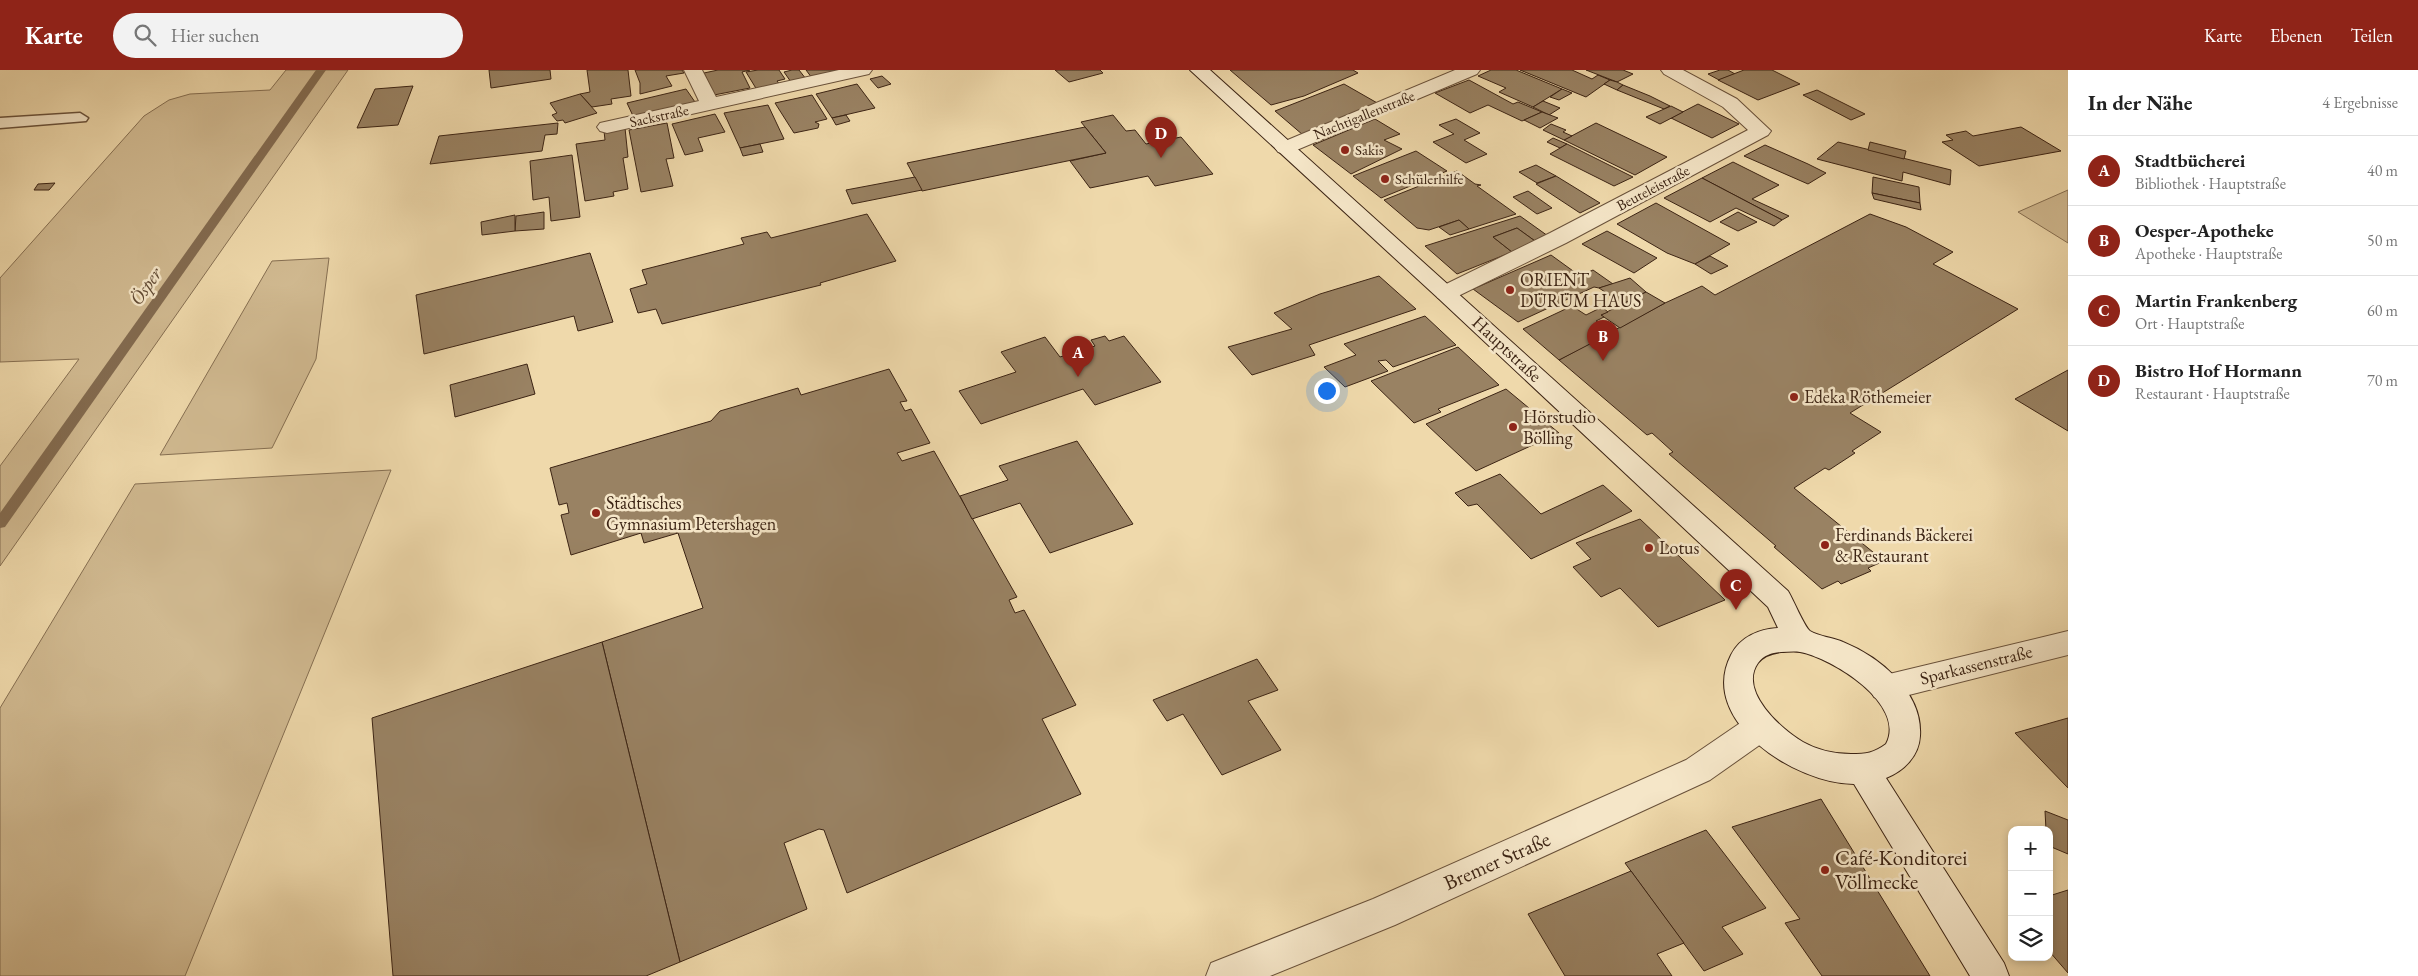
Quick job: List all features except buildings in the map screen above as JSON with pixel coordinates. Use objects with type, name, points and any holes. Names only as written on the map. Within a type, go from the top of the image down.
[{"type":"street","name":"Sackstraße","points":[[693,70],[711,105]]},
{"type":"street","name":"Sackstraße","points":[[607,126],[711,105],[863,70]]},
{"type":"street","name":"Hauptstraße","points":[[1199,70],[1446,293],[1778,599],[1800,640]]},
{"type":"street","name":"Nachtigallenstraße","points":[[1284,148],[1471,70]]},
{"type":"street","name":"Beuteleistraße","points":[[1446,293],[1558,238],[1761,131],[1730,103],[1670,70]]},
{"type":"street","points":[[1800,640],[1828,647],[1855,661],[1885,688],[1896,702],[1905,726],[1903,748],[1888,764],[1864,771],[1828,768],[1791,752],[1760,727],[1742,699],[1737,672],[1747,652],[1769,641],[1800,640]]},
{"type":"street","name":"Sparkassenstraße","points":[[1885,688],[2068,643]]},
{"type":"street","name":"Bremer Straße","points":[[1224,976],[1382,914],[1698,770],[1760,727]]},
{"type":"street","points":[[1864,771],[1991,976]]},
{"type":"lane","points":[[0,123],[80,118]]},
{"type":"shaded area","points":[[286,70],[348,70],[0,566],[0,466],[79,359],[0,362],[0,278],[144,116],[169,100],[190,94],[270,90]]},
{"type":"shaded area","points":[[2068,190],[2068,243],[2018,212]]},
{"type":"shaded area","points":[[329,258],[316,359],[272,448],[160,455],[272,261]]},
{"type":"shaded area","points":[[391,470],[185,976],[0,976],[0,708],[135,484]]},
{"type":"waterway","name":"Ösper","points":[[0,523],[321,70]]},
{"type":"place","name":"Sakis","points":[[1345,150]]},
{"type":"place","name":"Bistro Hof Hormann","points":[[1161,158]]},
{"type":"place","name":"Schülerhilfe","points":[[1385,179]]},
{"type":"place","name":"ORIENT DÜRÜM HAUS","points":[[1510,290]]},
{"type":"place","name":"Oesper-Apotheke","points":[[1603,361]]},
{"type":"place","name":"Stadtbücherei","points":[[1078,377]]},
{"type":"place","name":"Edeka Röthemeier","points":[[1794,397]]},
{"type":"place","name":"Hörstudio Bölling","points":[[1513,427]]},
{"type":"place","name":"Städtisches Gymnasium Petershagen","points":[[596,513]]},
{"type":"place","name":"Ferdinands Bäckerei & Restaurant","points":[[1825,545]]},
{"type":"place","name":"Lotus","points":[[1649,548]]},
{"type":"place","name":"Martin Frankenberg","points":[[1736,610]]},
{"type":"place","name":"Café-Konditorei Völlmecke","points":[[1825,870]]}]
